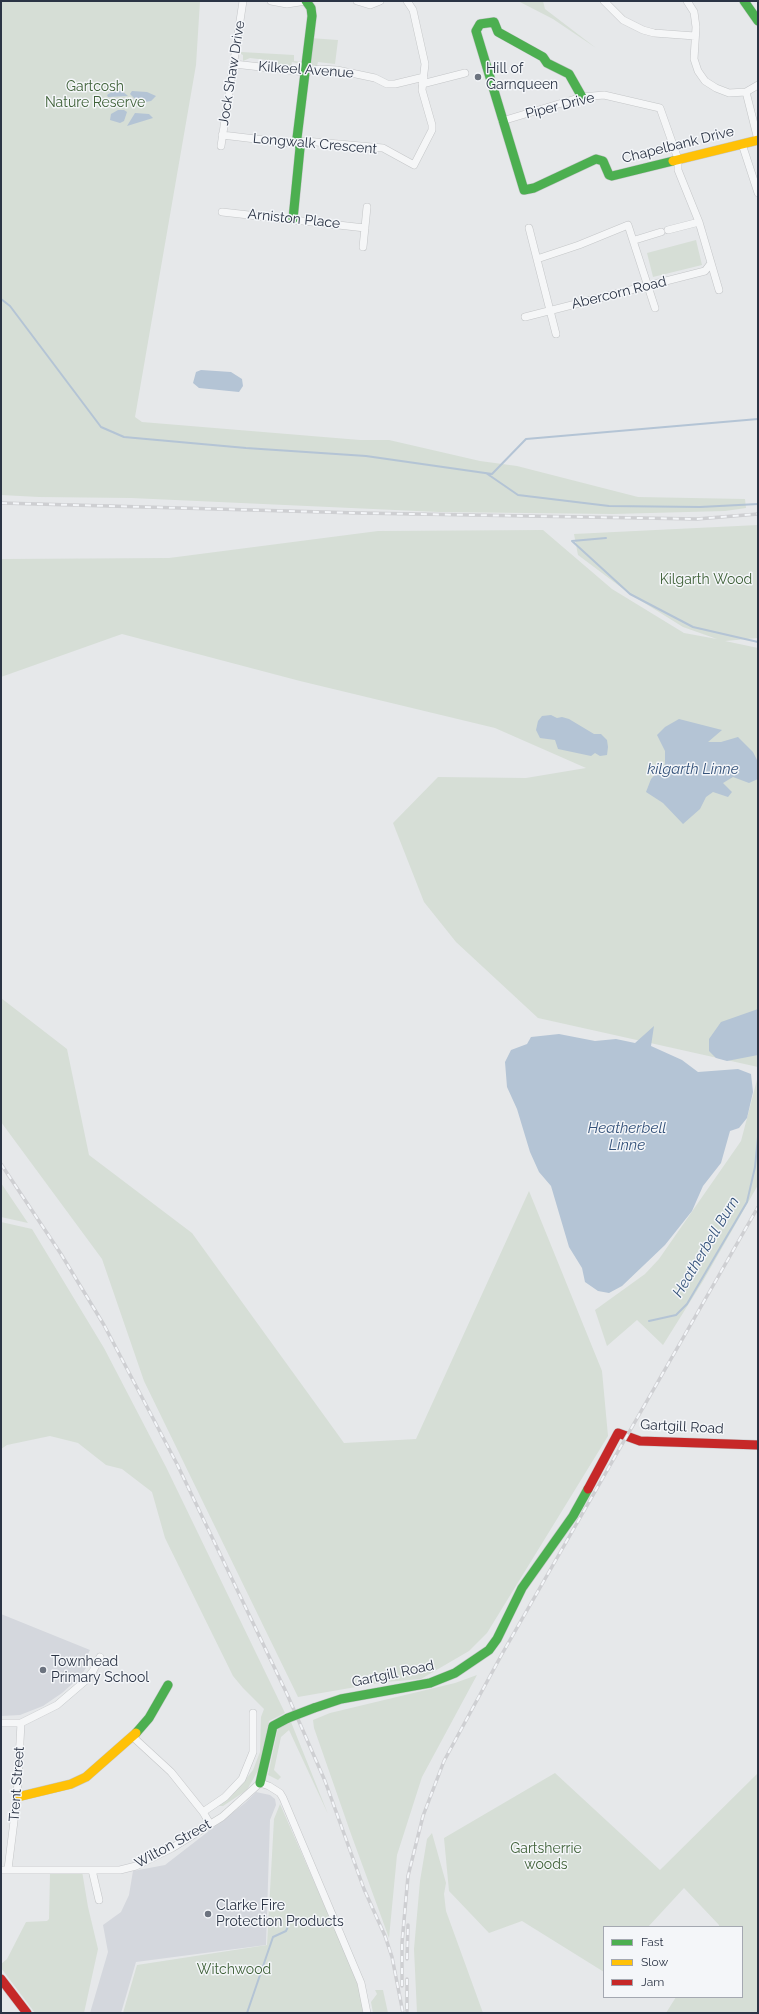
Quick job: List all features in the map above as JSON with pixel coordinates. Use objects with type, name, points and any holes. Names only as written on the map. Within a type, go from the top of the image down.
[{"type":"street","name":"Jock Shaw Drive","points":[[220,146],[229,82],[233,74],[243,1]]},
{"type":"street","points":[[271,1],[287,4],[306,1],[311,8],[312,16],[298,142],[300,148],[293,219]]},
{"type":"street","points":[[357,1],[370,5],[380,1]]},
{"type":"street","name":"Longwalk Crescent","points":[[222,135],[289,143],[305,140],[383,148],[414,165],[432,130],[423,81],[425,64],[413,10],[407,1]]},
{"type":"street","points":[[604,1],[623,20],[643,30],[654,33],[695,36]]},
{"type":"street","points":[[687,1],[694,12],[696,27],[694,59],[698,71],[705,80],[716,88],[729,93],[746,92],[758,85]]},
{"type":"street","points":[[744,1],[758,21]]},
{"type":"street","points":[[502,121],[476,31],[480,24],[494,22],[498,32],[543,57],[547,63],[569,74],[582,97]]},
{"type":"street","name":"Kilkeel Avenue","points":[[234,64],[305,72],[337,70],[359,73],[375,78],[386,84],[423,81]]},
{"type":"street","points":[[423,81],[465,74]]},
{"type":"street","name":"Chapelbank Drive","points":[[502,121],[524,190],[534,188],[596,159],[603,161],[608,175],[612,176],[758,140],[746,92]]},
{"type":"street","name":"Piper Drive","points":[[502,121],[582,97],[610,96],[660,108],[678,159]]},
{"type":"street","points":[[742,144],[758,193]]},
{"type":"street","points":[[678,159],[678,170],[699,222],[719,290]]},
{"type":"street","points":[[363,247],[366,207]]},
{"type":"street","name":"Arniston Place","points":[[222,212],[365,228]]},
{"type":"street","points":[[635,240],[699,222]]},
{"type":"street","points":[[537,259],[579,245],[628,224],[635,240],[655,308]]},
{"type":"street","points":[[529,228],[556,334]]},
{"type":"street","name":"Abercorn Road","points":[[524,317],[705,271],[711,263]]},
{"type":"street","name":"Gartgill Road","points":[[260,1783],[273,1726],[288,1718],[341,1699],[430,1683],[455,1673],[489,1650],[497,1639],[522,1588],[573,1516],[618,1433],[640,1441],[758,1445]]},
{"type":"street","points":[[1,1723],[20,1723],[57,1705],[76,1690],[93,1671],[100,1657]]},
{"type":"street","points":[[17,1797],[71,1784],[86,1777],[133,1737],[149,1718],[168,1685]]},
{"type":"street","points":[[203,1812],[225,1797],[242,1779],[253,1752],[253,1713]]},
{"type":"street","name":"Trent Street","points":[[5,1870],[17,1797],[20,1723]]},
{"type":"street","points":[[133,1737],[171,1772],[203,1812],[210,1824]]},
{"type":"street","points":[[260,1783],[276,1789],[283,1798],[361,1983],[367,2013]]},
{"type":"street","name":"Wilton Street","points":[[5,1870],[120,1870],[136,1866],[172,1848],[222,1817],[260,1783]]},
{"type":"street","points":[[92,1870],[99,1900]]},
{"type":"street","points":[[1,1979],[27,2013]]},
{"type":"shaded area","name":"Townhead Primary School","points":[[1,1614],[90,1650],[87,1656],[89,1663],[80,1677],[62,1693],[43,1706],[20,1715],[1,1716]]},
{"type":"shaded area","points":[[256,1792],[270,1795],[275,1799],[276,1805],[270,1820],[266,1945],[136,1962],[121,2013],[90,2013],[108,1952],[103,1925],[121,1912],[129,1895],[133,1871],[165,1865],[245,1803]]},
{"type":"green space","name":"Gartcosh Nature Reserve","points":[[1,1],[200,1],[196,65],[135,417],[142,422],[360,440],[389,440],[480,461],[517,466],[638,497],[745,499],[746,508],[725,511],[613,514],[439,512],[131,498],[1,495]]},
{"type":"green space","points":[[518,1],[543,1],[545,9],[596,48],[553,19]]},
{"type":"green space","points":[[310,38],[338,40],[335,64],[318,62],[317,66],[308,65]]},
{"type":"green space","points":[[241,52],[294,55],[294,61],[301,62],[301,64],[292,62],[291,67],[271,64],[267,60],[250,58],[243,61],[243,55]]},
{"type":"green space","points":[[696,240],[702,265],[653,277],[647,253]]},
{"type":"green space","name":"Kilgarth Wood","points":[[758,525],[758,638],[725,641],[758,648],[758,1067],[538,1018],[456,942],[424,902],[393,823],[438,777],[526,778],[586,768],[495,728],[300,681],[122,634],[1,677],[1,559],[169,558],[378,531],[543,530],[612,589],[684,633],[717,639],[683,627],[630,594],[578,555],[574,534]]},
{"type":"green space","points":[[1,998],[67,1049],[89,1155],[192,1233],[344,1443],[416,1439],[529,1191],[602,1371],[608,1436],[487,1633],[469,1651],[421,1679],[385,1682],[298,1697],[144,1381],[102,1259],[1,1122]]},
{"type":"green space","points":[[758,1076],[758,1185],[703,1281],[663,1345],[637,1320],[607,1346],[595,1310],[645,1274],[659,1259],[741,1141]]},
{"type":"green space","points":[[1,1183],[28,1223],[1,1217]]},
{"type":"green space","points":[[1,1222],[32,1229],[104,1348],[166,1467],[285,1713],[269,1721],[261,1765],[247,1790],[223,1806],[219,1806],[240,1786],[253,1770],[260,1752],[261,1717],[264,1709],[233,1676],[165,1538],[152,1492],[122,1469],[106,1465],[78,1443],[50,1436],[7,1445],[1,1449]]},
{"type":"green space","points":[[477,1675],[422,1777],[397,1855],[389,1938],[314,1728],[313,1720],[330,1713],[455,1683]]},
{"type":"green space","points":[[291,1722],[328,1814],[289,1730],[281,1737],[274,1770],[281,1777],[278,1780],[268,1775],[278,1728]]},
{"type":"green space","name":"Gartsherrie woods","points":[[555,1773],[660,1870],[758,1773],[758,2013],[666,2013],[675,1998],[743,1998],[743,1926],[719,1926],[684,1888],[649,1926],[603,1926],[603,1971],[522,1921],[489,1933],[449,1891],[444,1838]]},
{"type":"green space","name":"Witchwood","points":[[280,1804],[361,1989],[364,2013],[123,2013],[137,1965],[267,1945],[274,1819]]},
{"type":"green space","points":[[432,1833],[446,1883],[444,1894],[446,1911],[483,2013],[417,2013],[414,1949],[420,1881],[427,1839]]},
{"type":"green space","points":[[82,1871],[88,1907],[98,1949],[84,2013],[35,2013],[1,1968],[1,1964],[7,1959],[26,1922],[47,1921],[49,1919],[50,1873]]},
{"type":"green space","points":[[375,1990],[383,1990],[388,2013],[373,2013],[371,2002],[377,1994]]},
{"type":"water","points":[[113,91],[122,91],[128,96],[108,97],[107,95]]},
{"type":"water","points":[[132,91],[147,92],[156,96],[151,101],[139,103],[130,94]]},
{"type":"water","points":[[118,110],[124,110],[127,112],[124,121],[120,123],[110,120],[111,114]]},
{"type":"water","points":[[135,113],[149,114],[153,118],[127,126]]},
{"type":"water","points":[[201,370],[231,372],[242,379],[243,386],[239,392],[199,388],[193,383],[196,372]]},
{"type":"water","points":[[551,715],[557,718],[562,717],[569,719],[594,734],[601,734],[607,740],[607,755],[600,756],[595,753],[591,756],[558,749],[555,740],[540,738],[536,730],[538,721],[542,716]]},
{"type":"water","name":"kilgarth Linne","points":[[679,719],[722,730],[708,742],[721,742],[738,737],[753,752],[758,762],[758,779],[749,783],[733,777],[723,783],[732,792],[728,797],[713,792],[706,797],[700,809],[683,824],[663,803],[646,792],[651,779],[665,764],[665,751],[657,735],[665,727]]},
{"type":"water","points":[[758,1009],[758,1055],[727,1061],[716,1058],[709,1051],[709,1039],[721,1022]]},
{"type":"water","name":"Heatherbell Linne","points":[[654,1026],[651,1046],[682,1060],[698,1072],[738,1069],[751,1074],[753,1092],[747,1118],[739,1128],[730,1131],[721,1163],[703,1186],[692,1211],[665,1245],[622,1286],[609,1293],[598,1291],[585,1282],[582,1268],[569,1247],[551,1186],[539,1172],[530,1152],[517,1109],[507,1087],[505,1062],[511,1050],[527,1044],[531,1037],[559,1034],[595,1041],[616,1039],[635,1043]]},
{"type":"waterway","points":[[1,299],[10,306],[101,427],[124,437],[246,448],[366,456],[492,474],[526,439],[758,419]]},
{"type":"waterway","points":[[486,473],[518,495],[609,506],[700,507],[758,504]]},
{"type":"waterway","points":[[606,538],[572,541],[630,594],[693,627],[758,642]]},
{"type":"waterway","name":"Heatherbell Burn","points":[[649,1321],[676,1315],[687,1304],[747,1202],[755,1167],[758,1137]]},
{"type":"waterway","points":[[247,2013],[273,1937],[286,1931],[289,1924],[287,1915]]},
{"type":"railway","points":[[1,503],[359,513],[697,519],[758,514]]},
{"type":"railway","points":[[1,1164],[61,1254],[104,1325],[177,1464],[287,1694],[325,1781],[364,1889],[385,1936],[392,1957],[403,2013]]},
{"type":"railway","points":[[402,1986],[402,1943],[408,1876],[423,1816],[444,1761],[502,1654],[758,1207]]},
{"type":"railway","points":[[407,1959],[408,1925]]},
{"type":"railway","points":[[407,1979],[407,2011]]},
{"type":"traffic: fast","points":[[293,219],[300,148],[297,138],[312,16],[311,8],[306,1]]},
{"type":"traffic: fast","points":[[744,1],[758,21]]},
{"type":"traffic: fast","points":[[582,97],[569,74],[547,63],[543,57],[498,32],[494,22],[480,24],[476,31],[524,190],[534,188],[596,159],[603,161],[609,175],[612,176],[673,161]]},
{"type":"traffic: fast","points":[[314,1708],[341,1699],[430,1683],[455,1673],[489,1650],[497,1639],[522,1588],[573,1516],[588,1489]]},
{"type":"traffic: fast","points":[[136,1733],[149,1718],[168,1685]]},
{"type":"traffic: fast","points":[[288,1718],[314,1708]]},
{"type":"traffic: fast","points":[[260,1783],[273,1726],[288,1718]]},
{"type":"traffic: slow","points":[[673,161],[758,140]]},
{"type":"traffic: slow","points":[[17,1797],[71,1784],[86,1777],[136,1733]]},
{"type":"traffic: jam","points":[[588,1489],[618,1433],[640,1441],[758,1445]]},
{"type":"traffic: jam","points":[[1,1979],[27,2013]]},
{"type":"place","name":"Hill of Garnqueen","points":[[478,77]]},
{"type":"place","name":"Townhead Primary School","points":[[43,1670]]},
{"type":"place","name":"Clarke Fire Protection Products","points":[[208,1914]]}]
